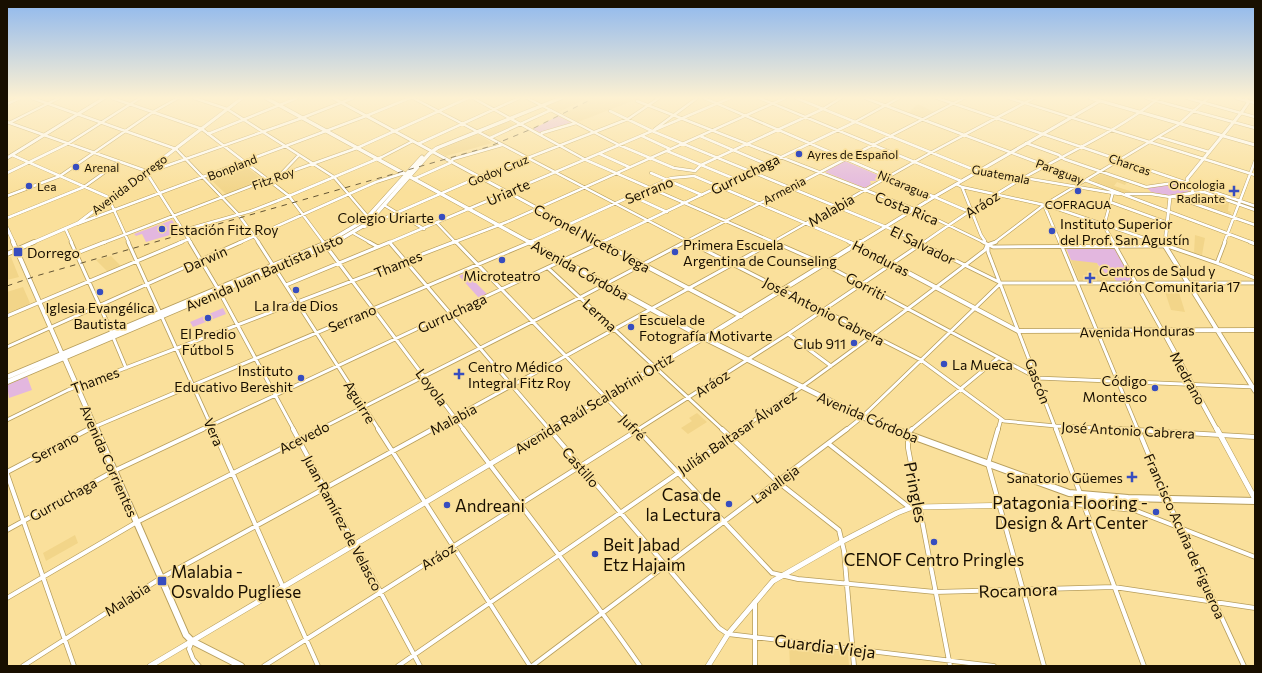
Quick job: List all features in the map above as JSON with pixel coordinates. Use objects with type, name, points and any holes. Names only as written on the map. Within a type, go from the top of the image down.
[{"type":"main road","points":[[7,158],[53,129]]},
{"type":"main road","name":"Avenida Dorrego","points":[[7,254],[75,225],[201,129]]},
{"type":"main road","name":"Avenida Córdoba","points":[[323,129],[704,338],[861,418],[1070,493],[1082,501],[1128,498],[1255,500]]},
{"type":"main road","name":"Coronel Niceto Vega","points":[[390,129],[431,150],[536,209],[741,316]]},
{"type":"main road","name":"Avenida Juan Bautista Justo","points":[[326,246],[368,217],[397,184],[431,150],[480,129]]},
{"type":"main road","name":"Avenida Raúl Scalabrini Ortiz","points":[[150,666],[741,316],[914,209],[1050,129]]},
{"type":"main road","points":[[1199,129],[1255,145]]},
{"type":"main road","points":[[1227,129],[1187,179],[1188,183],[1193,188],[1192,193],[1172,197],[1165,246],[1254,388]]},
{"type":"main road","name":"Avenida Juan Bautista Justo","points":[[7,382],[63,356],[326,246],[353,233],[368,223],[384,205],[406,175]]},
{"type":"main road","name":"Avenida Corrientes","points":[[7,228],[186,636],[192,642]]},
{"type":"main road","name":"Honduras","points":[[856,245],[937,287],[1018,332]]},
{"type":"main road","name":"Avenida Honduras","points":[[1018,332],[1255,330]]},
{"type":"main road","name":"Medrano","points":[[1163,331],[1255,500]]},
{"type":"main road","name":"Avenida Juan Bautista Justo","points":[[7,377],[63,356]]},
{"type":"main road","points":[[708,666],[728,634],[773,581],[843,541],[910,508],[1072,504],[1082,501]]},
{"type":"main road","points":[[192,642],[241,666]]},
{"type":"street","points":[[27,129],[69,143],[146,172],[186,160],[270,129]]},
{"type":"street","points":[[7,173],[69,143],[90,129]]},
{"type":"street","points":[[117,129],[176,149]]},
{"type":"street","points":[[7,196],[60,176],[128,129]]},
{"type":"street","name":"Loyola","points":[[202,129],[289,196],[491,464],[558,556],[603,613],[640,666]]},
{"type":"street","points":[[208,134],[220,129]]},
{"type":"street","points":[[259,129],[334,177],[368,217]]},
{"type":"street","name":"Bonpland","points":[[75,225],[330,129]]},
{"type":"street","name":"Fitz Roy","points":[[77,253],[280,175],[357,148],[397,129]]},
{"type":"street","points":[[418,144],[450,129]]},
{"type":"street","name":"José Antonio Cabrera","points":[[473,129],[733,265],[921,360],[1001,419],[1010,422],[1056,426],[1255,437]]},
{"type":"street","points":[[490,138],[510,129]]},
{"type":"street","name":"Gorriti","points":[[531,129],[586,160],[824,264],[1037,378],[1254,388]]},
{"type":"street","points":[[541,135],[542,133],[554,129]]},
{"type":"street","points":[[589,129],[619,145],[677,169],[690,169],[695,171]]},
{"type":"street","name":"Godoy Cruz","points":[[358,230],[479,177],[601,129]]},
{"type":"street","name":"Costa Rica","points":[[709,129],[914,209],[950,225],[987,245],[995,247],[1165,246]]},
{"type":"street","name":"Thames","points":[[7,420],[76,387],[498,225],[716,129]]},
{"type":"street","name":"Guatemala","points":[[874,129],[972,169],[1074,187],[1113,192]]},
{"type":"street","name":"Armenia","points":[[605,284],[902,129]]},
{"type":"street","name":"Paraguay","points":[[949,129],[1255,244]]},
{"type":"street","name":"Malabia","points":[[24,666],[64,638],[161,578],[652,310],[975,129]]},
{"type":"street","name":"Charcas","points":[[1029,129],[1255,206]]},
{"type":"street","name":"Julián Baltasar Álvarez","points":[[398,666],[802,388],[937,287],[984,250],[987,245],[995,243],[1044,205],[1171,129]]},
{"type":"street","name":"Uriarte","points":[[286,285],[424,229],[654,130]]},
{"type":"street","name":"El Salvador","points":[[654,130],[683,144],[886,226],[1001,283],[1255,284]]},
{"type":"street","points":[[694,176],[696,174],[695,171],[701,165],[777,130]]},
{"type":"street","name":"Nicaragua","points":[[777,130],[965,210],[972,210]]},
{"type":"street","points":[[838,130],[961,181]]},
{"type":"street","name":"Gurruchaga","points":[[7,530],[114,471],[452,314],[838,130]]},
{"type":"street","points":[[1109,130],[1255,175]]},
{"type":"street","name":"Aráoz","points":[[264,666],[689,398],[788,334],[972,210],[1024,178],[1109,130]]},
{"type":"street","points":[[642,136],[668,150],[735,179]]},
{"type":"street","points":[[700,136],[766,164]]},
{"type":"street","points":[[1159,137],[1209,152]]},
{"type":"street","points":[[184,230],[238,214],[289,196],[376,159],[413,141]]},
{"type":"street","points":[[1026,143],[1100,172],[1146,187],[1172,182],[1184,182]]},
{"type":"street","points":[[414,179],[451,162],[453,159],[502,145]]},
{"type":"street","name":"Aguirre","points":[[176,149],[238,214],[255,237],[531,666]]},
{"type":"street","points":[[600,154],[630,167]]},
{"type":"street","points":[[12,155],[108,197],[109,199]]},
{"type":"street","points":[[280,175],[299,155]]},
{"type":"street","points":[[7,218],[84,187],[119,162]]},
{"type":"street","points":[[1217,263],[1239,200],[1255,162]]},
{"type":"street","name":"Juan Ramírez de Velasco","points":[[146,172],[184,230],[219,291],[420,666]]},
{"type":"street","points":[[651,173],[702,195]]},
{"type":"street","name":"Darwin","points":[[7,347],[149,285],[350,194],[391,177],[406,175]]},
{"type":"street","name":"Serrano","points":[[7,473],[94,427],[531,243],[667,180],[694,176]]},
{"type":"street","name":"Honduras","points":[[694,176],[856,245]]},
{"type":"street","points":[[391,177],[397,184]]},
{"type":"street","points":[[956,184],[962,187],[1044,205],[1217,263],[1255,278]]},
{"type":"street","name":"Gascón","points":[[962,187],[981,235],[987,245],[988,252],[1001,283],[1018,332],[1056,426],[1082,501],[1144,666]]},
{"type":"street","points":[[1104,226],[1113,192]]},
{"type":"street","points":[[1192,193],[1204,192],[1255,210]]},
{"type":"street","points":[[1123,194],[1151,194],[1172,197],[1255,225]]},
{"type":"street","points":[[632,196],[666,212]]},
{"type":"street","name":"Vera","points":[[109,199],[178,349],[318,666]]},
{"type":"street","points":[[1110,202],[1168,223]]},
{"type":"street","points":[[384,205],[424,229]]},
{"type":"street","name":"Francisco Acuña de Figueroa","points":[[1044,205],[1167,499],[1244,666]]},
{"type":"street","name":"Jufré","points":[[437,223],[533,321],[565,357],[637,430],[772,573],[781,576]]},
{"type":"street","name":"Medrano","points":[[1104,226],[1163,331]]},
{"type":"street","points":[[66,230],[126,368]]},
{"type":"street","points":[[353,233],[378,248]]},
{"type":"street","points":[[7,316],[189,239]]},
{"type":"street","name":"Castillo","points":[[390,243],[719,628],[728,634]]},
{"type":"street","name":"Lerma","points":[[548,268],[581,297],[778,482],[836,527],[841,534],[843,541]]},
{"type":"street","name":"Lavalleja","points":[[531,666],[778,482],[861,418],[1001,283]]},
{"type":"street","name":"Acevedo","points":[[7,598],[136,522],[605,284]]},
{"type":"street","points":[[788,334],[831,366]]},
{"type":"street","points":[[908,436],[912,428],[998,358]]},
{"type":"street","points":[[1001,419],[988,464],[1044,666]]},
{"type":"street","name":"Pringles","points":[[908,436],[907,444],[950,666]]},
{"type":"street","points":[[828,444],[910,508]]},
{"type":"street","points":[[7,473],[74,666]]},
{"type":"street","points":[[1082,501],[1129,508],[1255,557]]},
{"type":"street","points":[[843,541],[854,666]]},
{"type":"street","name":"Rocamora","points":[[781,576],[935,592],[1114,587],[1255,608]]},
{"type":"street","points":[[755,666],[756,602]]},
{"type":"street","name":"Guardia Vieja","points":[[728,634],[994,666]]},
{"type":"street","points":[[192,642],[189,649],[193,659],[199,666]]},
{"type":"shaded area","points":[[491,129],[506,129],[491,136],[483,133]]},
{"type":"shaded area","points":[[534,129],[552,129],[541,133]]},
{"type":"shaded area","points":[[478,134],[492,143],[446,156],[437,151]]},
{"type":"shaded area","points":[[845,161],[880,176],[881,178],[875,178],[876,181],[870,181],[871,184],[865,188],[825,172]]},
{"type":"shaded area","points":[[244,165],[262,179],[226,194],[209,178]]},
{"type":"shaded area","points":[[1101,174],[1127,182],[1125,185],[1117,182],[1114,186],[1131,192],[1123,193],[1091,180]]},
{"type":"shaded area","points":[[1178,183],[1188,186],[1190,191],[1172,196],[1151,192],[1147,188]]},
{"type":"shaded area","points":[[1197,194],[1203,194],[1229,203],[1228,211],[1231,212],[1230,214],[1201,204],[1199,199],[1202,198]]},
{"type":"shaded area","name":"Estación Fitz Roy","points":[[172,220],[180,232],[146,242],[142,234],[136,236],[134,234]]},
{"type":"shaded area","points":[[1195,235],[1205,238],[1202,255],[1194,253]]},
{"type":"shaded area","points":[[1066,248],[1116,249],[1134,282],[1117,282],[1113,276],[1106,275],[1097,263],[1071,260]]},
{"type":"shaded area","points":[[111,256],[121,266],[108,272],[96,260]]},
{"type":"shaded area","points":[[7,257],[11,257],[19,277],[7,280]]},
{"type":"shaded area","points":[[1071,260],[1097,262],[1098,266],[1103,268],[1106,275],[1113,276],[1117,282],[1080,283]]},
{"type":"shaded area","points":[[463,274],[469,280],[472,279],[487,294],[479,298],[459,276]]},
{"type":"shaded area","points":[[1163,286],[1174,288],[1174,286],[1177,286],[1185,312],[1171,310]]},
{"type":"shaded area","points":[[23,287],[30,303],[28,306],[7,314],[7,292]]},
{"type":"shaded area","name":"El Predio Fútbol 5","points":[[223,308],[226,314],[193,327],[190,322]]},
{"type":"shaded area","points":[[27,376],[32,390],[9,398],[7,385]]},
{"type":"shaded area","points":[[697,413],[707,422],[688,434],[681,428],[692,421],[689,418]]},
{"type":"shaded area","points":[[75,535],[78,543],[46,561],[43,553]]},
{"type":"shaded area","points":[[789,645],[848,652],[849,666],[790,666]]},
{"type":"railway","points":[[7,286],[36,276],[488,147],[531,129]]},
{"type":"place","name":"Ayres de Español","points":[[799,154]]},
{"type":"place","name":"Arenal","points":[[76,167]]},
{"type":"place","name":"Lea","points":[[29,186]]},
{"type":"place","name":"COFRAGUA","points":[[1078,191]]},
{"type":"place","name":"Oncologia Radiante","points":[[1234,191]]},
{"type":"place","name":"Colegio Uriarte","points":[[442,217]]},
{"type":"place","name":"Estación Fitz Roy","points":[[162,229]]},
{"type":"place","name":"Instituto Superior del Prof. San Agustín","points":[[1052,231]]},
{"type":"place","name":"Dorrego","points":[[18,252]]},
{"type":"place","name":"Primera Escuela Argentina de Counseling","points":[[675,252]]},
{"type":"place","name":"Microteatro","points":[[502,260]]},
{"type":"place","name":"Centros de Salud y Acción Comunitaria 17","points":[[1090,278]]},
{"type":"place","name":"La Ira de Dios","points":[[296,290]]},
{"type":"place","name":"Iglesia Evangélica Bautista","points":[[100,292]]},
{"type":"place","name":"El Predio Fútbol 5","points":[[208,318]]},
{"type":"place","name":"Escuela de Fotografía Motivarte","points":[[631,327]]},
{"type":"place","name":"Club 911","points":[[854,343]]},
{"type":"place","name":"La Mueca","points":[[944,364]]},
{"type":"place","name":"Centro Médico Integral Fitz Roy","points":[[459,374]]},
{"type":"place","name":"Instituto Educativo Bereshit","points":[[301,378]]},
{"type":"place","name":"Código Montesco","points":[[1155,388]]},
{"type":"place","name":"Sanatorio Güemes","points":[[1132,477]]},
{"type":"place","name":"Casa de la Lectura","points":[[729,504]]},
{"type":"place","name":"Andreani","points":[[447,505]]},
{"type":"place","name":"Patagonia Flooring - Design & Art Center","points":[[1156,512]]},
{"type":"place","name":"CENOF Centro Pringles","points":[[934,542]]},
{"type":"place","name":"Beit Jabad Etz Hajaim","points":[[595,554]]},
{"type":"place","name":"Malabia - Osvaldo Pugliese","points":[[162,581]]}]
